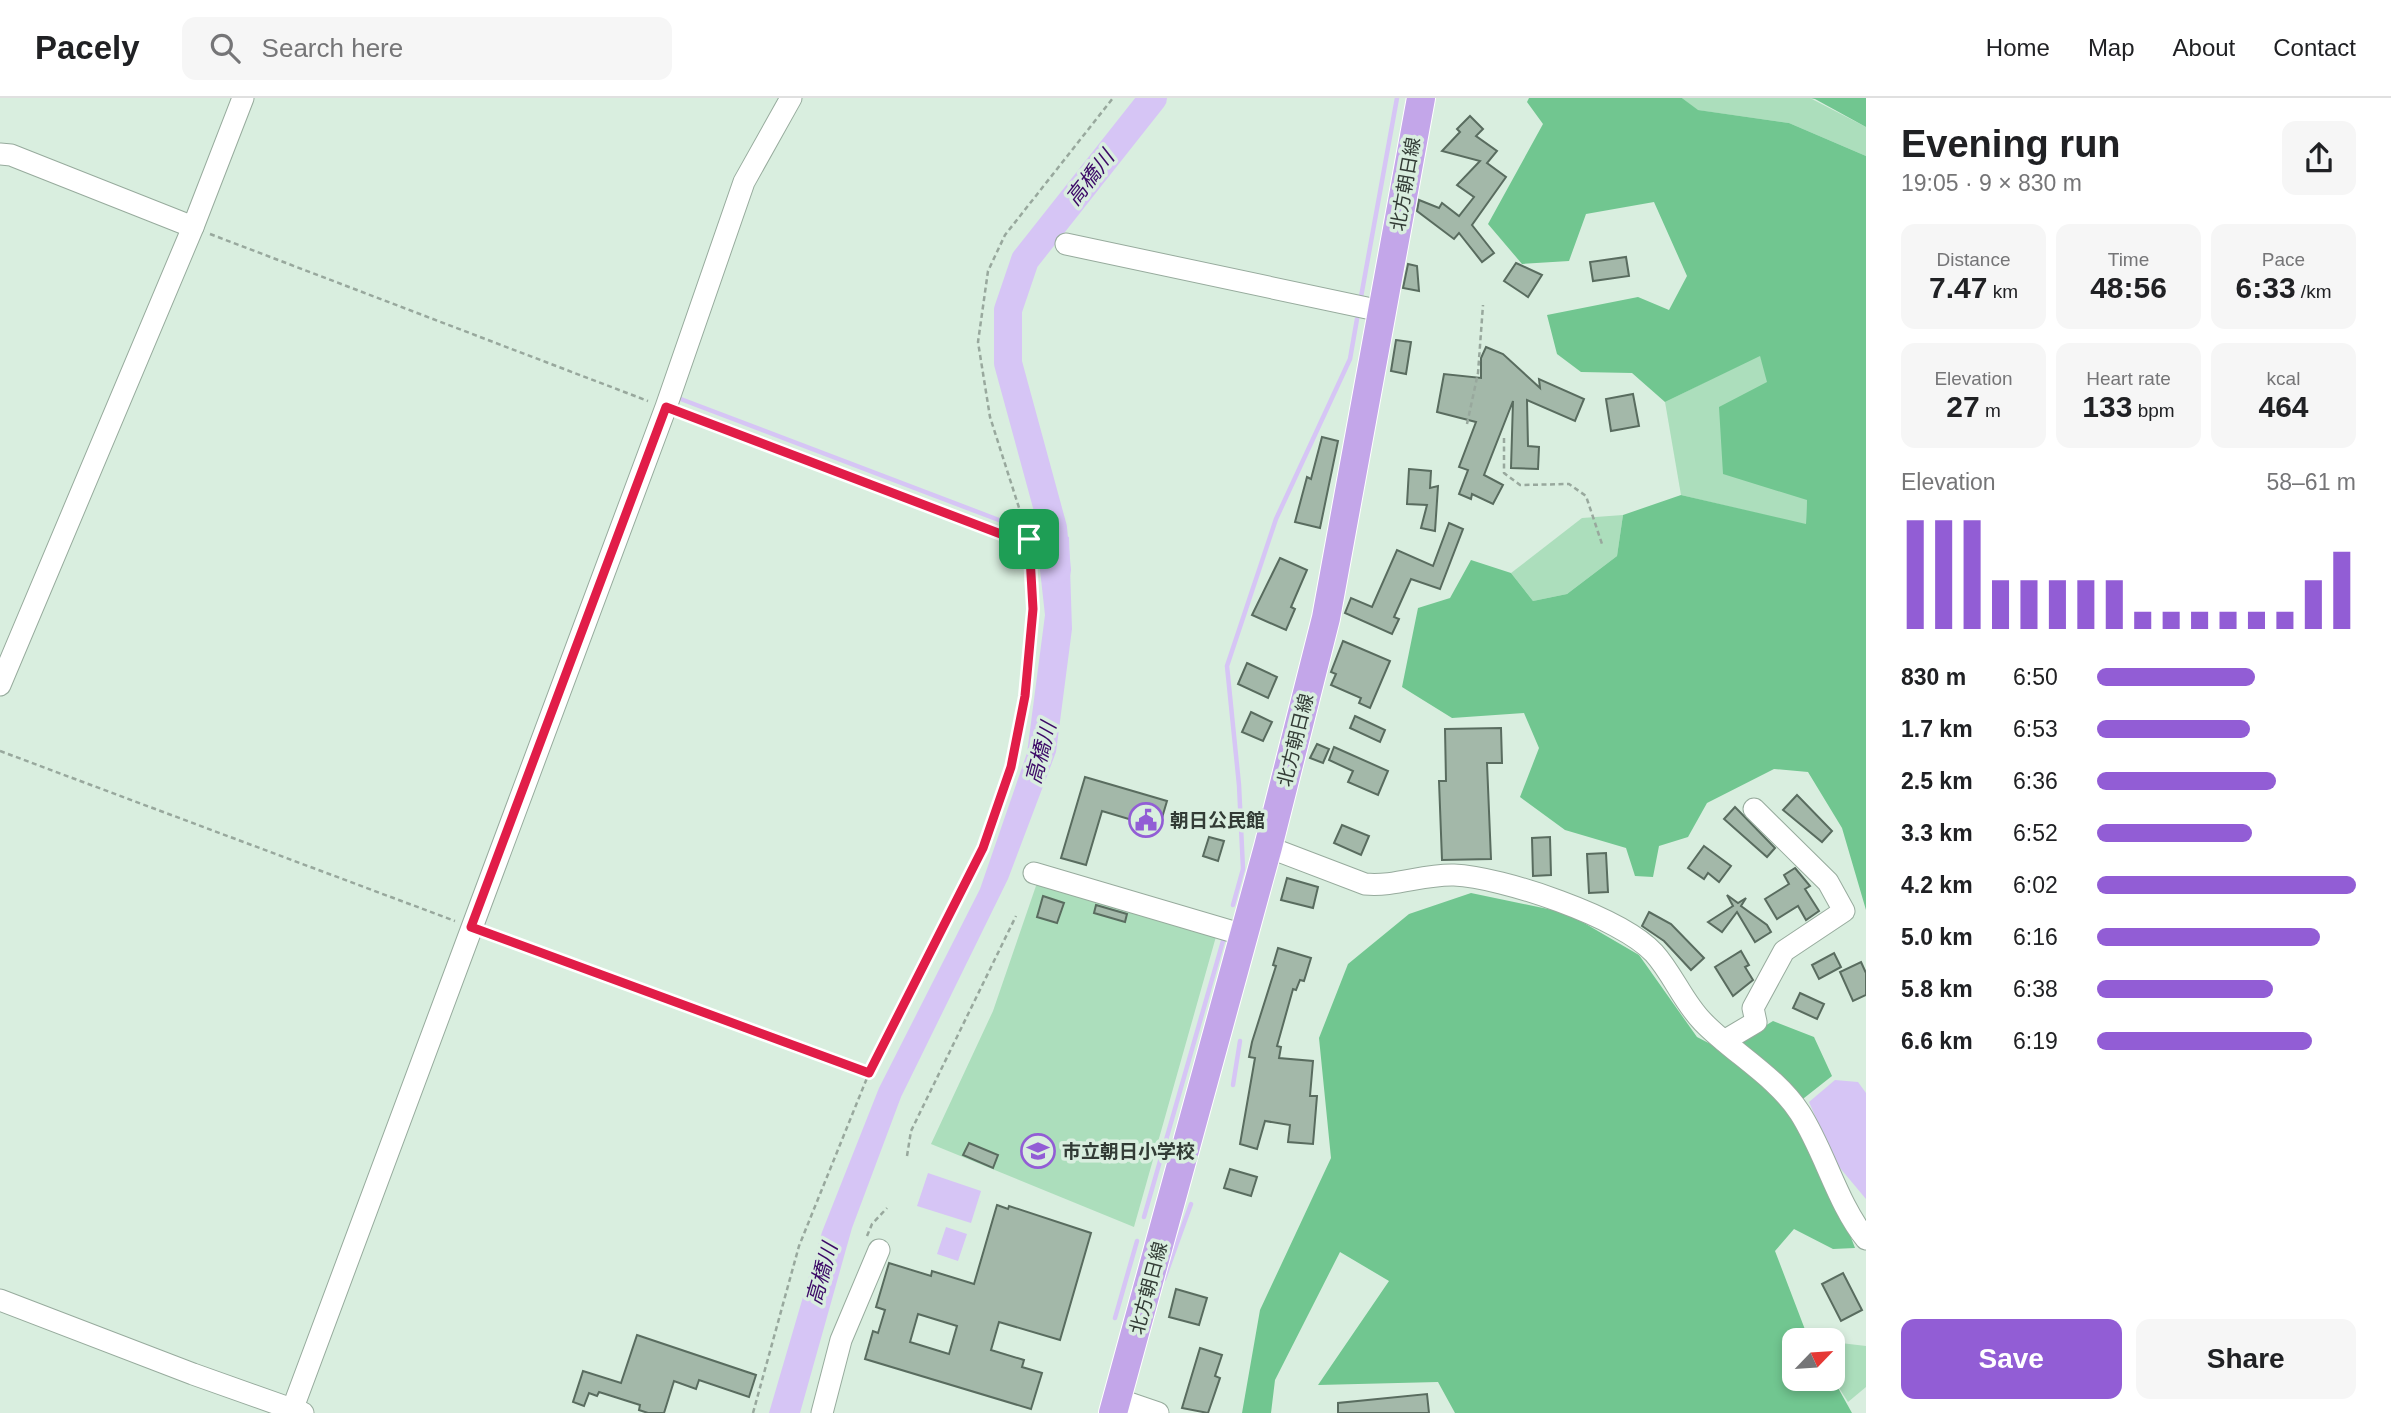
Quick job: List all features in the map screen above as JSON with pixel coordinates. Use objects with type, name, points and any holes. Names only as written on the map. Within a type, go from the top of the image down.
[{"type":"main road","name":"北方朝日線","points":[[1115,1406],[1268,846],[1325,618],[1421,98]]},
{"type":"street","points":[[0,685],[193,227],[243,98]]},
{"type":"street","points":[[0,1300],[296,1412],[471,927],[666,407],[744,182],[791,98]]},
{"type":"street","points":[[0,154],[11,155],[193,227]]},
{"type":"street","points":[[1066,244],[1381,311]]},
{"type":"street","points":[[1724,1041],[1756,1022],[1753,1008],[1784,951],[1844,911],[1828,882],[1754,809]]},
{"type":"street","points":[[1268,846],[1365,884],[1381,886],[1428,875],[1457,875],[1564,902],[1612,922],[1653,952],[1702,1021],[1785,1094],[1800,1113],[1866,1239]]},
{"type":"street","points":[[1034,873],[1244,935]]},
{"type":"street","points":[[822,1413],[841,1340],[879,1250]]},
{"type":"street","points":[[1115,1406],[1158,1413]]},
{"type":"path","points":[[753,1413],[799,1246],[869,1073],[983,848],[1011,767],[1025,696],[1033,609],[1029,539],[990,416],[978,342],[988,271],[1005,235],[1113,98]]},
{"type":"path","points":[[193,227],[1014,539],[1029,539]]},
{"type":"path","points":[[1467,424],[1478,373],[1483,304]]},
{"type":"path","points":[[1504,438],[1504,473],[1520,485],[1569,484],[1586,496],[1602,544]]},
{"type":"path","points":[[0,751],[869,1073]]},
{"type":"path","points":[[907,1156],[911,1131],[1016,916]]},
{"type":"green space","points":[[1529,98],[1682,98],[1698,110],[1789,123],[1866,156],[1866,910],[1842,828],[1808,772],[1774,769],[1707,803],[1688,837],[1659,846],[1653,877],[1635,876],[1626,848],[1565,830],[1520,797],[1539,748],[1524,713],[1452,718],[1402,687],[1418,608],[1450,598],[1471,560],[1511,573],[1533,601],[1567,594],[1617,556],[1623,515],[1681,495],[1806,524],[1807,500],[1723,474],[1719,407],[1767,382],[1760,356],[1665,402],[1632,373],[1581,372],[1557,354],[1547,315],[1638,297],[1669,310],[1687,276],[1654,202],[1586,214],[1569,261],[1522,264],[1488,224],[1543,124],[1527,102]]},
{"type":"green space","points":[[1682,98],[1810,98],[1866,127],[1866,156],[1789,123],[1697,110]]},
{"type":"green space","points":[[1810,98],[1866,98],[1866,127],[1815,99]]},
{"type":"green space","points":[[1760,355],[1807,500],[1806,525],[1681,495],[1665,402]]},
{"type":"green space","points":[[1623,515],[1617,556],[1567,594],[1533,601],[1511,573],[1582,518]]},
{"type":"green space","points":[[1038,880],[1217,933],[1134,1227],[931,1144],[993,1011]]},
{"type":"green space","points":[[1471,893],[1567,913],[1639,955],[1697,1037],[1724,1051],[1773,1021],[1814,1037],[1832,1076],[1799,1102],[1855,1248],[1833,1249],[1794,1229],[1775,1251],[1804,1328],[1782,1328],[1782,1391],[1840,1391],[1852,1413],[1455,1413],[1438,1382],[1318,1385],[1389,1281],[1340,1252],[1275,1380],[1271,1413],[1242,1413],[1260,1310],[1331,1158],[1319,1038],[1348,964],[1409,914]]},
{"type":"green space","points":[[1845,1344],[1866,1346],[1866,1387],[1848,1402],[1841,1391],[1845,1391]]},
{"type":"water","points":[[1035,525],[1069,537],[1072,629],[1056,752],[1008,879],[901,1097],[852,1228],[800,1413],[769,1413],[822,1232],[879,1088],[980,889],[1027,753],[1045,615]]},
{"type":"water","points":[[1835,1080],[1858,1082],[1866,1093],[1866,1199],[1835,1162],[1809,1102]]},
{"type":"water","points":[[928,1173],[981,1191],[971,1223],[917,1206]]},
{"type":"water","points":[[946,1227],[967,1234],[958,1261],[937,1254]]},
{"type":"building","points":[[1470,116],[1483,129],[1476,136],[1497,151],[1487,163],[1506,177],[1472,225],[1494,253],[1482,262],[1459,233],[1454,239],[1417,211],[1419,200],[1439,208],[1442,203],[1459,216],[1474,197],[1457,185],[1480,161],[1442,151],[1460,132],[1457,129]]},
{"type":"building","points":[[1626,257],[1629,276],[1593,281],[1590,262]]},
{"type":"building","points":[[1516,263],[1542,275],[1528,297],[1504,281]]},
{"type":"building","points":[[1408,264],[1417,266],[1419,291],[1403,288]]},
{"type":"building","points":[[1396,340],[1411,342],[1406,374],[1391,371]]},
{"type":"building","points":[[1486,347],[1503,354],[1540,388],[1539,379],[1584,399],[1575,421],[1527,400],[1528,446],[1539,447],[1538,469],[1511,468],[1513,401],[1484,475],[1503,485],[1493,504],[1472,494],[1471,499],[1459,494],[1468,470],[1459,467],[1476,422],[1437,412],[1444,374],[1481,378],[1481,358]]},
{"type":"building","points":[[1633,394],[1639,426],[1611,431],[1606,399]]},
{"type":"building","points":[[1322,437],[1338,441],[1320,528],[1295,522],[1307,477],[1311,479]]},
{"type":"building","points":[[1409,469],[1431,471],[1430,488],[1438,486],[1435,531],[1421,528],[1427,505],[1407,504]]},
{"type":"building","points":[[1449,523],[1463,529],[1440,589],[1411,579],[1394,617],[1399,619],[1392,634],[1345,613],[1351,598],[1372,607],[1397,550],[1433,566]]},
{"type":"building","points":[[1280,558],[1307,570],[1291,607],[1295,609],[1286,630],[1252,615]]},
{"type":"building","points":[[1343,641],[1390,661],[1370,708],[1359,703],[1361,698],[1331,685],[1336,674],[1331,672]]},
{"type":"building","points":[[1247,663],[1277,677],[1268,698],[1238,684]]},
{"type":"building","points":[[1251,712],[1272,722],[1263,741],[1242,732]]},
{"type":"building","points":[[1355,716],[1385,730],[1380,742],[1350,728]]},
{"type":"building","points":[[1501,728],[1502,763],[1487,763],[1491,859],[1442,860],[1439,781],[1446,781],[1445,729]]},
{"type":"building","points":[[1317,744],[1329,749],[1323,763],[1310,758]]},
{"type":"building","points":[[1334,747],[1388,771],[1378,795],[1348,782],[1353,771],[1329,760]]},
{"type":"building","name":"朝日公民館","points":[[1085,777],[1167,801],[1159,828],[1102,811],[1086,865],[1061,858]]},
{"type":"building","points":[[1797,795],[1832,831],[1822,842],[1783,810]]},
{"type":"building","points":[[1735,807],[1775,848],[1767,857],[1724,819]]},
{"type":"building","points":[[1342,825],[1369,836],[1361,855],[1334,843]]},
{"type":"building","points":[[1209,837],[1224,841],[1218,861],[1203,856]]},
{"type":"building","points":[[1550,837],[1551,875],[1533,876],[1532,838]]},
{"type":"building","points":[[1704,846],[1731,866],[1719,882],[1708,873],[1704,879],[1688,868]]},
{"type":"building","points":[[1606,853],[1608,892],[1589,893],[1587,854]]},
{"type":"building","points":[[1795,868],[1810,886],[1805,889],[1819,911],[1806,920],[1798,906],[1777,919],[1765,899],[1789,884],[1784,875]]},
{"type":"building","points":[[1287,878],[1318,887],[1313,908],[1281,900]]},
{"type":"building","points":[[1727,895],[1738,903],[1746,898],[1741,906],[1767,925],[1771,932],[1755,942],[1737,912],[1722,932],[1708,922],[1733,906]]},
{"type":"building","points":[[1043,896],[1064,903],[1057,923],[1037,917]]},
{"type":"building","points":[[1096,905],[1127,914],[1125,922],[1094,913]]},
{"type":"building","points":[[1649,912],[1671,924],[1704,958],[1691,970],[1664,941],[1642,926]]},
{"type":"building","points":[[1278,948],[1311,958],[1304,981],[1300,980],[1296,990],[1293,989],[1277,1046],[1281,1047],[1279,1058],[1313,1061],[1310,1096],[1317,1096],[1313,1144],[1288,1142],[1290,1125],[1265,1121],[1257,1149],[1240,1144],[1255,1058],[1249,1057],[1276,966],[1273,965]]},
{"type":"building","points":[[1741,951],[1749,965],[1745,967],[1753,980],[1733,996],[1715,967]]},
{"type":"building","points":[[1834,953],[1841,967],[1819,979],[1812,965]]},
{"type":"building","points":[[1861,962],[1866,973],[1866,995],[1853,1001],[1840,972]]},
{"type":"building","points":[[1800,993],[1824,1004],[1817,1019],[1793,1008]]},
{"type":"building","points":[[969,1143],[998,1155],[993,1168],[963,1155]]},
{"type":"building","points":[[1230,1169],[1257,1177],[1251,1196],[1224,1188]]},
{"type":"building","points":[[997,1205],[1008,1209],[1009,1206],[1091,1233],[1060,1340],[999,1322],[991,1350],[1024,1360],[1022,1367],[1042,1373],[1031,1409],[865,1359],[873,1331],[878,1333],[885,1310],[876,1307],[889,1263],[931,1276],[932,1271],[974,1284]],"holes":[[[918,1314],[957,1326],[949,1354],[910,1342]]]},
{"type":"building","points":[[1843,1273],[1862,1310],[1841,1321],[1822,1284]]},
{"type":"building","points":[[1176,1289],[1207,1298],[1199,1325],[1169,1317]]},
{"type":"building","points":[[637,1335],[756,1375],[749,1397],[699,1380],[696,1389],[674,1381],[664,1413],[648,1413],[639,1410],[640,1405],[599,1392],[597,1396],[589,1393],[584,1406],[573,1402],[583,1371],[621,1383]]},
{"type":"building","points":[[1200,1348],[1222,1355],[1215,1376],[1220,1378],[1208,1413],[1182,1408]]},
{"type":"building","points":[[1427,1394],[1429,1413],[1338,1413],[1338,1403]]},
{"type":"waterway","name":"高橋川","points":[[1057,570],[1053,528],[1008,363],[1008,310],[1025,260],[1153,98]]},
{"type":"waterway","points":[[1361,297],[1397,98]]},
{"type":"waterway","points":[[1233,905],[1243,869],[1239,785],[1227,666],[1276,519],[1350,359],[1357,319]]},
{"type":"waterway","points":[[678,398],[1012,525]]},
{"type":"waterway","points":[[1144,1217],[1223,941]]},
{"type":"waterway","points":[[1233,1085],[1240,1041]]},
{"type":"waterway","points":[[1164,1279],[1191,1204]]},
{"type":"waterway","points":[[1115,1318],[1137,1241]]},
{"type":"place","name":"朝日公民館","points":[[1146,820]]},
{"type":"place","name":"市立朝日小学校","points":[[1038,1151]]},
{"type":"route","points":[[666,407],[1014,539],[1029,539],[1033,609],[1025,696],[1011,767],[983,848],[869,1073],[471,927],[666,407]]}]
